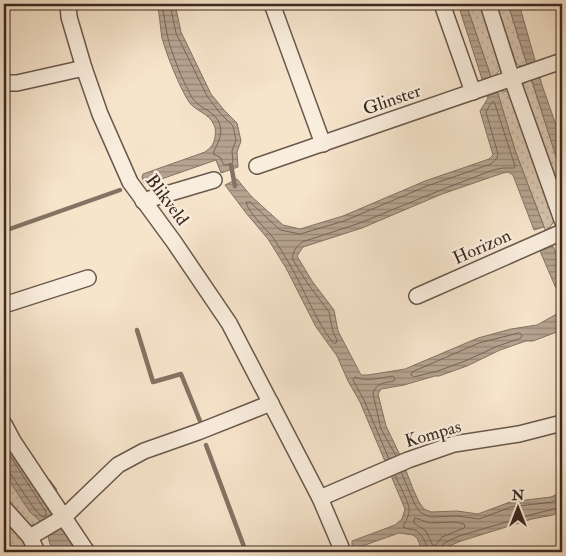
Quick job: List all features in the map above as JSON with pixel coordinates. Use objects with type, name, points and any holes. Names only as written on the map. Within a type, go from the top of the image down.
[{"type":"street","name":"Blikveld","points":[[68,4],[69,17],[100,114],[130,182],[174,242],[229,323],[320,498],[343,552]]},
{"type":"street","points":[[272,4],[323,144]]},
{"type":"street","points":[[442,4],[484,88]]},
{"type":"street","points":[[488,4],[562,220]]},
{"type":"street","name":"Glinster","points":[[257,166],[562,61]]},
{"type":"street","points":[[4,83],[17,84],[84,68]]},
{"type":"street","points":[[143,200],[214,180]]},
{"type":"street","name":"Horizon","points":[[417,296],[562,232]]},
{"type":"street","points":[[4,305],[88,278]]},
{"type":"street","points":[[33,535],[64,517],[118,465],[144,451],[271,403]]},
{"type":"street","name":"Kompas","points":[[320,498],[408,460],[454,444],[519,434],[562,423]]},
{"type":"street","points":[[4,424],[13,441],[87,552]]},
{"type":"street","points":[[4,508],[33,535],[37,552]]},
{"type":"shaded area","points":[[466,4],[483,4],[503,67],[493,77],[491,77]]},
{"type":"shaded area","points":[[496,4],[508,4],[527,65],[520,66],[516,63]]},
{"type":"shaded area","points":[[531,79],[562,174],[562,203],[523,86],[525,81]]},
{"type":"shaded area","points":[[498,90],[511,92],[548,205],[555,220],[546,232],[516,153]]},
{"type":"shaded area","points":[[4,473],[44,523],[27,526],[4,505]]},
{"type":"shaded area","points":[[4,514],[33,552],[13,552],[4,539]]},
{"type":"water","points":[[157,4],[175,4],[181,32],[211,94],[237,123],[241,141],[237,152],[238,167],[221,173],[216,160],[147,184],[144,183],[143,174],[205,152],[211,147],[215,133],[212,121],[189,102],[177,79],[162,38]]},
{"type":"water","points":[[458,4],[466,4],[497,91],[516,153],[544,227],[534,230],[513,175],[508,172],[442,194],[362,228],[303,247],[297,256],[312,281],[334,310],[338,331],[361,375],[405,369],[478,338],[511,329],[537,325],[555,315],[562,307],[562,330],[533,341],[526,341],[500,350],[467,366],[439,376],[381,389],[378,394],[386,426],[413,489],[424,509],[431,512],[457,511],[478,514],[510,502],[551,497],[562,492],[562,511],[461,541],[447,547],[448,552],[423,552],[417,538],[413,535],[399,533],[354,549],[352,541],[395,525],[402,519],[405,509],[360,402],[337,356],[316,327],[286,268],[268,239],[225,185],[237,179],[251,196],[283,225],[300,229],[343,216],[425,181],[489,159],[493,155],[480,111],[488,98]]},
{"type":"water","points":[[508,4],[520,4],[542,85],[556,125],[562,131],[562,174],[557,160]]},
{"type":"water","points":[[553,246],[562,268],[562,300],[540,251]]},
{"type":"water","points":[[4,437],[52,512],[51,516],[62,527],[78,552],[56,552],[50,544],[44,523],[30,512],[4,473]]},
{"type":"waterway","points":[[231,165],[235,186]]},
{"type":"waterway","points":[[4,231],[120,190]]},
{"type":"waterway","points":[[137,330],[153,382],[181,374],[200,421]]},
{"type":"waterway","points":[[206,445],[246,552]]},
{"type":"waterway","points":[[49,482],[55,490]]}]
